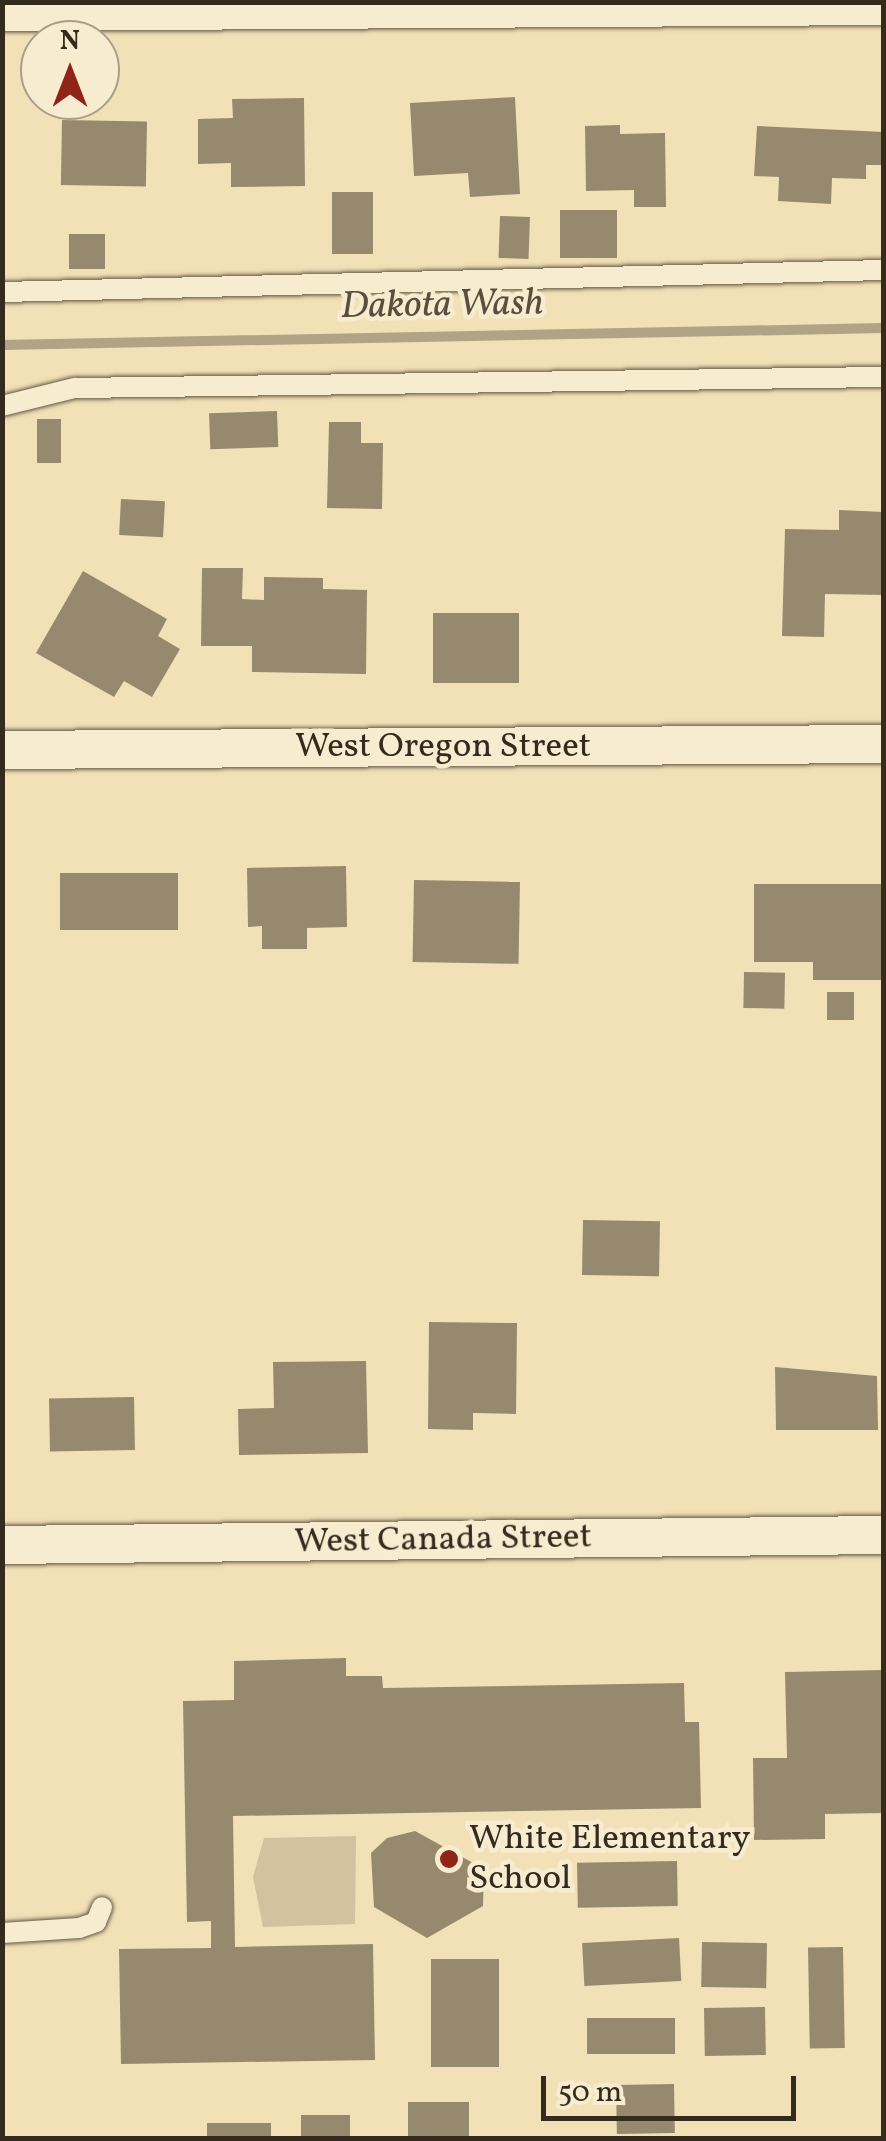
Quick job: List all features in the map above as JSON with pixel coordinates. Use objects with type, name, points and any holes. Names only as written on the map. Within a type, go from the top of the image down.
[{"type":"street","points":[[2,12],[884,6]]},
{"type":"street","name":"West Oregon Street","points":[[2,750],[884,744]]},
{"type":"street","name":"West Canada Street","points":[[2,1545],[884,1535]]},
{"type":"lane","points":[[2,292],[884,270]]},
{"type":"lane","points":[[2,406],[75,388],[884,378]]},
{"type":"lane","points":[[2,1933],[78,1928],[96,1922],[102,1907]]},
{"type":"shaded area","points":[[356,1836],[355,1924],[263,1927],[253,1877],[264,1838]]},
{"type":"building","points":[[515,97],[520,194],[470,197],[468,173],[414,176],[410,103]]},
{"type":"building","points":[[304,98],[305,186],[231,187],[231,163],[198,164],[198,119],[233,118],[232,99]]},
{"type":"building","points":[[62,120],[147,121],[146,186],[61,185]]},
{"type":"building","points":[[620,125],[620,134],[665,133],[666,207],[634,207],[634,190],[586,191],[585,126]]},
{"type":"building","points":[[757,126],[884,132],[884,165],[866,165],[866,179],[832,178],[831,204],[778,201],[779,177],[754,176]]},
{"type":"building","points":[[332,192],[373,192],[373,254],[332,254]]},
{"type":"building","points":[[560,210],[617,210],[617,258],[560,258]]},
{"type":"building","points":[[500,216],[530,217],[529,259],[499,258]]},
{"type":"building","points":[[69,234],[105,234],[105,269],[69,269]]},
{"type":"building","points":[[277,411],[278,447],[210,449],[209,413]]},
{"type":"building","points":[[37,419],[61,419],[61,463],[37,463]]},
{"type":"building","points":[[329,422],[361,422],[361,443],[383,443],[382,509],[327,508]]},
{"type":"building","points":[[121,499],[165,501],[163,537],[119,535]]},
{"type":"building","points":[[839,510],[884,512],[884,595],[825,594],[824,637],[782,636],[785,529],[839,530]]},
{"type":"building","points":[[202,568],[243,568],[242,599],[264,600],[264,577],[323,578],[323,589],[367,590],[366,674],[252,672],[252,646],[201,646]]},
{"type":"building","points":[[83,571],[167,619],[158,636],[180,649],[152,697],[124,681],[114,697],[36,653]]},
{"type":"building","points":[[433,613],[519,613],[519,683],[433,683]]},
{"type":"building","points":[[346,866],[347,927],[307,928],[307,949],[262,949],[262,926],[248,927],[247,868]]},
{"type":"building","points":[[60,873],[178,873],[178,930],[60,930]]},
{"type":"building","points":[[414,880],[520,882],[519,964],[413,962]]},
{"type":"building","points":[[754,884],[884,884],[884,980],[813,980],[813,962],[754,962]]},
{"type":"building","points":[[744,972],[785,973],[784,1009],[743,1008]]},
{"type":"building","points":[[827,992],[854,992],[854,1020],[827,1020]]},
{"type":"building","points":[[583,1220],[660,1221],[659,1276],[582,1275]]},
{"type":"building","points":[[429,1322],[517,1323],[516,1414],[473,1413],[473,1430],[428,1429]]},
{"type":"building","points":[[366,1361],[368,1453],[239,1455],[238,1409],[274,1408],[273,1362]]},
{"type":"building","points":[[775,1367],[877,1376],[878,1430],[776,1430]]},
{"type":"building","points":[[134,1397],[135,1450],[50,1451],[49,1398]]},
{"type":"building","points":[[346,1658],[346,1676],[382,1676],[383,1688],[684,1683],[685,1722],[699,1722],[701,1808],[233,1816],[235,1947],[373,1944],[375,2060],[121,2064],[119,1949],[211,1948],[211,1921],[187,1922],[183,1701],[234,1700],[234,1661]]},
{"type":"building","points":[[884,1670],[884,1813],[825,1814],[825,1839],[754,1840],[753,1758],[787,1758],[785,1672]]},
{"type":"building","points":[[415,1831],[484,1869],[483,1906],[427,1938],[374,1907],[371,1853],[387,1838]]},
{"type":"building","points":[[677,1861],[678,1906],[578,1908],[577,1863]]},
{"type":"building","points":[[679,1938],[681,1981],[584,1986],[582,1943]]},
{"type":"building","points":[[702,1942],[767,1943],[766,1988],[701,1987]]},
{"type":"building","points":[[843,1947],[845,2048],[810,2049],[808,1948]]},
{"type":"building","points":[[431,1959],[499,1959],[499,2067],[431,2067]]},
{"type":"building","points":[[765,2007],[766,2055],[705,2056],[704,2008]]},
{"type":"building","points":[[587,2018],[675,2018],[675,2054],[587,2054]]},
{"type":"building","points":[[674,2084],[675,2133],[617,2134],[616,2085]]},
{"type":"building","points":[[408,2102],[469,2102],[469,2138],[408,2138]]},
{"type":"building","points":[[301,2115],[350,2115],[350,2138],[301,2138]]},
{"type":"building","points":[[207,2123],[271,2123],[271,2138],[207,2138]]},
{"type":"waterway","name":"Dakota Wash","points":[[2,345],[884,328]]},
{"type":"place","name":"White Elementary School","points":[[449,1859]]}]
